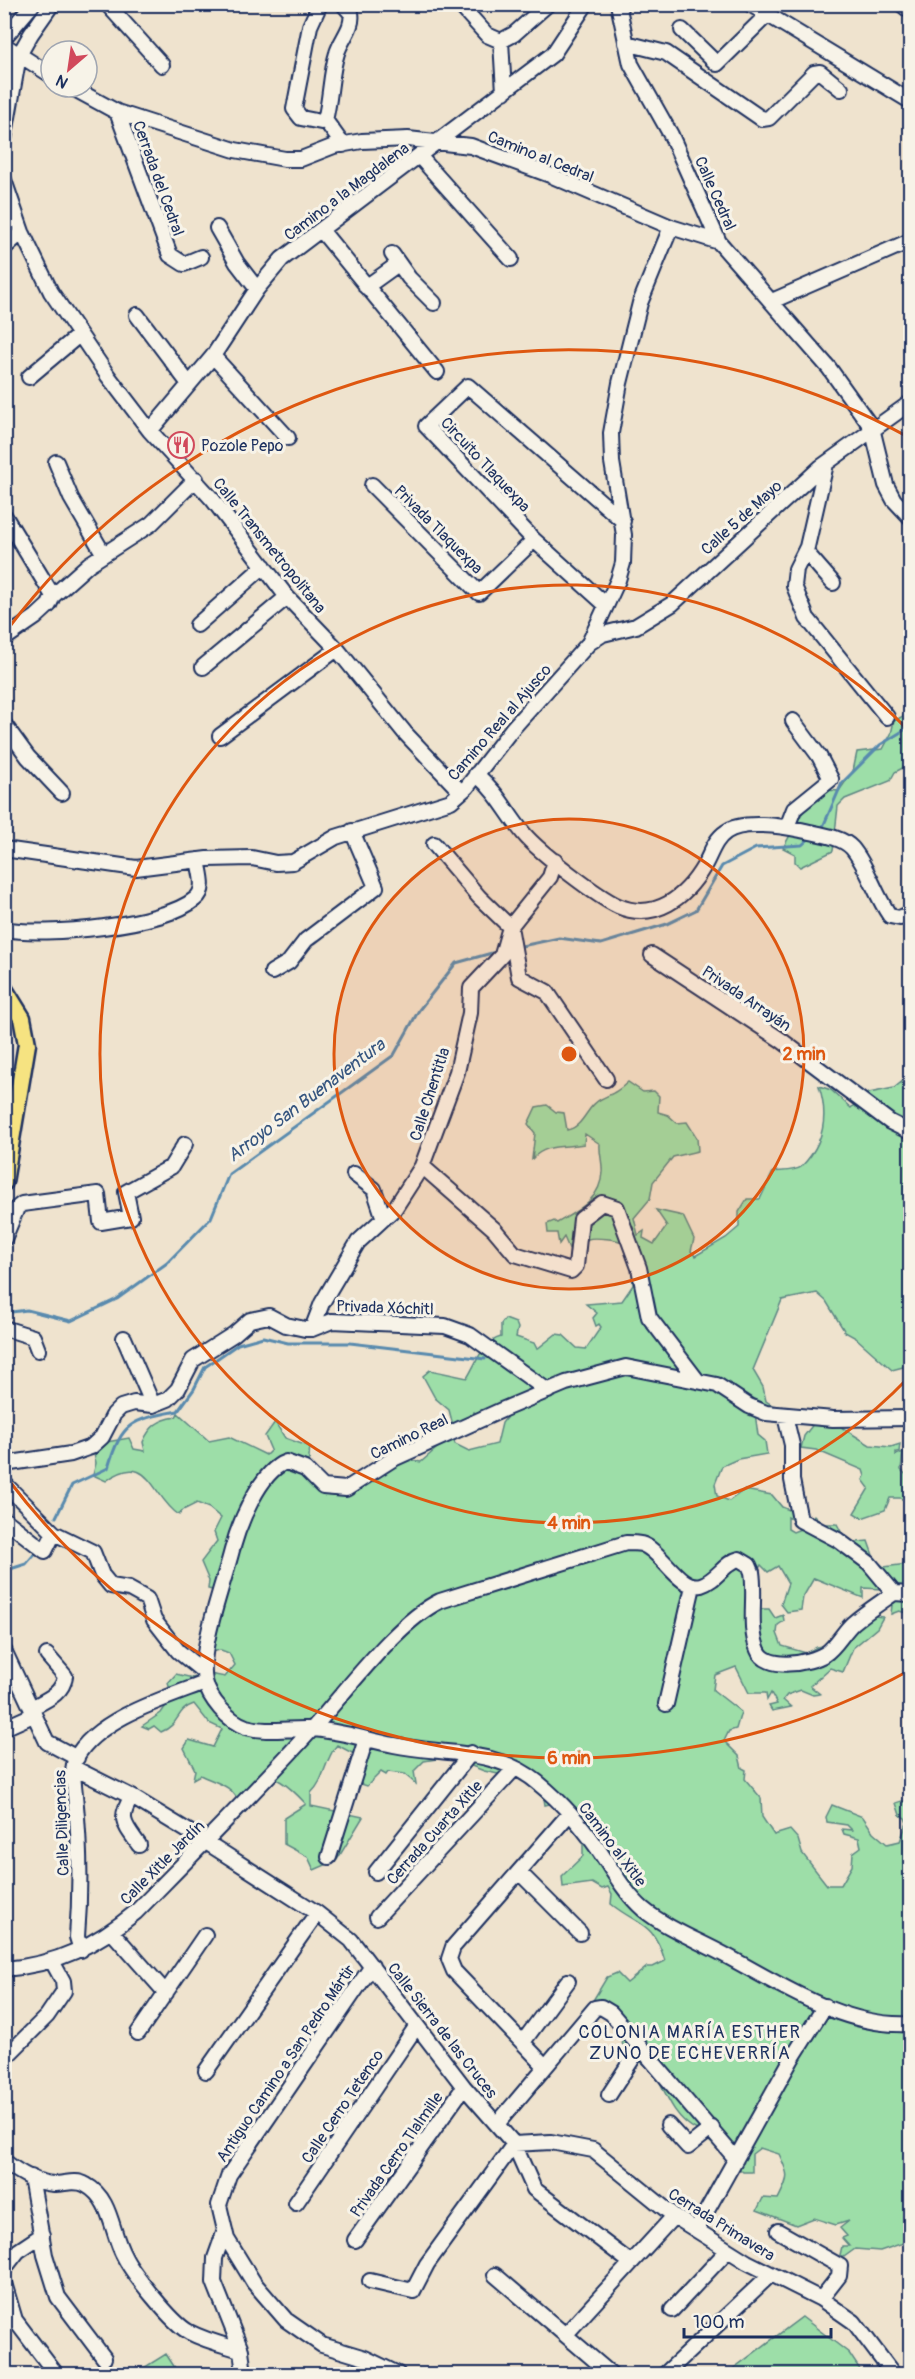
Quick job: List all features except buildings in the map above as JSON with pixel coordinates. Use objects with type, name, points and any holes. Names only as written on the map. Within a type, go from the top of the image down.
[{"type":"main road","points":[[4,988],[22,1018],[27,1044],[4,1182]]},
{"type":"street","points":[[4,38],[33,4]]},
{"type":"street","points":[[4,140],[19,55],[30,33],[52,4]]},
{"type":"street","points":[[107,4],[162,65]]},
{"type":"street","points":[[320,4],[310,26],[294,109],[301,118],[321,122],[326,120]]},
{"type":"street","points":[[343,4],[351,13],[352,23],[341,42],[329,83],[326,120],[343,145]]},
{"type":"street","points":[[459,4],[488,35],[501,41]]},
{"type":"street","points":[[501,41],[514,34],[548,4]]},
{"type":"street","name":"Camino a la Magdalena","points":[[150,430],[213,356],[257,289],[282,259],[420,157],[553,54],[574,26],[586,4]]},
{"type":"street","name":"Calle Cedral","points":[[618,4],[631,64],[671,135],[719,242],[830,368],[872,428]]},
{"type":"street","points":[[750,4],[766,16],[910,100]]},
{"type":"street","points":[[901,4],[910,12]]},
{"type":"street","points":[[681,30],[717,64],[766,16]]},
{"type":"street","points":[[501,41],[504,93]]},
{"type":"street","points":[[626,43],[666,53],[762,119],[769,118],[814,73],[820,72],[841,89]]},
{"type":"street","points":[[4,45],[39,68]]},
{"type":"street","name":"Camino al Cedral","points":[[93,99],[117,112],[236,150],[285,159],[301,159],[362,141],[408,139],[440,141],[495,153],[671,226],[719,242]]},
{"type":"street","name":"Cerrada del Cedral","points":[[117,112],[170,255],[184,264],[191,264],[201,257]]},
{"type":"street","points":[[420,157],[511,259]]},
{"type":"street","name":"Calle Transmetropolitana","points":[[4,180],[22,232],[51,292],[78,335],[150,430],[196,480],[287,597],[337,649],[405,733],[461,792]]},
{"type":"street","name":"Camino Real al Ajusco","points":[[4,849],[136,868],[198,860],[252,858],[276,863],[293,862],[336,837],[430,809],[451,801],[461,792],[512,729],[589,643],[623,563],[622,521],[612,462],[611,433],[620,383],[640,303],[671,226]]},
{"type":"street","points":[[217,228],[237,263],[257,289]]},
{"type":"street","points":[[321,230],[437,372]]},
{"type":"street","points":[[4,248],[22,232]]},
{"type":"street","points":[[772,301],[910,241]]},
{"type":"street","points":[[366,287],[395,259],[434,303]]},
{"type":"street","points":[[137,315],[189,384]]},
{"type":"street","points":[[29,376],[78,335]]},
{"type":"street","points":[[213,356],[288,438]]},
{"type":"street","name":"Circuito Tlaquexpa","points":[[606,604],[534,540],[426,426],[468,386],[622,521]]},
{"type":"street","name":"Calle 5 de Mayo","points":[[589,643],[603,634],[636,626],[672,604],[826,464],[872,428],[910,403]]},
{"type":"street","points":[[872,428],[886,485],[894,500],[910,517]]},
{"type":"street","points":[[56,462],[71,498],[103,553]]},
{"type":"street","points":[[826,464],[805,551],[796,569],[794,586],[807,618],[887,717]]},
{"type":"street","points":[[4,639],[36,617],[49,605],[53,596],[103,553],[151,524],[196,480]]},
{"type":"street","name":"Privada Tlaquexpa","points":[[372,485],[479,593],[534,540]]},
{"type":"street","points":[[4,515],[53,596]]},
{"type":"street","points":[[805,551],[833,583]]},
{"type":"street","points":[[197,625],[264,566]]},
{"type":"street","points":[[203,667],[287,597]]},
{"type":"street","points":[[220,736],[337,649]]},
{"type":"street","points":[[787,826],[794,809],[831,779],[819,756],[793,721]]},
{"type":"street","points":[[4,724],[28,757],[62,793]]},
{"type":"street","points":[[476,774],[500,797],[527,837],[555,861],[619,906],[647,911],[663,909],[677,899],[704,866],[712,847],[726,831],[736,827],[787,826],[846,843],[853,849],[890,916],[900,918],[910,913]]},
{"type":"street","points":[[272,972],[289,962],[306,940],[376,886],[352,831]]},
{"type":"street","points":[[434,844],[478,897],[510,927]]},
{"type":"street","points":[[4,929],[47,932],[86,929],[167,913],[197,899],[203,885],[198,860]]},
{"type":"street","points":[[555,861],[550,877],[510,927],[509,950],[519,977],[547,992],[606,1079]]},
{"type":"street","name":"Calle Chentitla","points":[[312,1329],[322,1303],[358,1242],[383,1216],[395,1208],[423,1166],[457,1072],[470,1013],[471,988],[509,950]]},
{"type":"street","name":"Privada Arrayán","points":[[652,955],[781,1040],[882,1117],[910,1132]]},
{"type":"street","points":[[4,1239],[17,1208],[22,1204],[98,1194],[101,1222],[131,1217],[126,1192],[171,1167],[185,1144]]},
{"type":"street","points":[[423,1166],[494,1229],[515,1254],[571,1271],[576,1266],[581,1219],[602,1203],[617,1208],[639,1268],[649,1317],[697,1380]]},
{"type":"street","points":[[354,1174],[374,1189],[383,1216]]},
{"type":"street","points":[[4,1464],[71,1454],[91,1447],[102,1437],[114,1414],[121,1407],[134,1403],[153,1404],[168,1399],[178,1389],[193,1360],[234,1334],[250,1320],[269,1316],[286,1325],[312,1329]]},
{"type":"street","name":"Privada Xóchitl","points":[[312,1329],[332,1321],[445,1326],[470,1335],[548,1391]]},
{"type":"street","points":[[4,1328],[33,1337],[38,1350]]},
{"type":"street","points":[[124,1338],[153,1404]]},
{"type":"street","name":"Camino Real","points":[[204,1678],[208,1641],[234,1545],[253,1497],[278,1465],[286,1462],[296,1463],[323,1487],[346,1489],[393,1459],[548,1391],[600,1372],[626,1367],[717,1385],[749,1406],[766,1413],[833,1419],[910,1418]]},
{"type":"street","points":[[785,1416],[792,1445],[792,1480],[800,1520],[838,1540],[869,1563],[894,1593]]},
{"type":"street","points":[[4,1483],[54,1533],[93,1552],[102,1575],[111,1586],[129,1589],[147,1599],[154,1620],[178,1651],[204,1678],[226,1716],[244,1726],[259,1730],[312,1729]]},
{"type":"street","points":[[4,1519],[39,1547],[54,1533]]},
{"type":"street","name":"Calle Xitle Jardín","points":[[4,1969],[28,1967],[81,1950],[112,1932],[136,1912],[206,1842],[422,1610],[440,1601],[626,1543],[641,1544],[652,1550],[682,1580],[693,1586]]},
{"type":"street","points":[[666,1704],[693,1586],[702,1585],[733,1560],[745,1560],[752,1572],[755,1642],[759,1654],[766,1661],[776,1663],[811,1660],[826,1654],[851,1624],[894,1593],[910,1594]]},
{"type":"street","name":"Calle Sierra de las Cruces","points":[[4,1650],[47,1742],[75,1763],[206,1842],[316,1913],[351,1940],[416,2027],[514,2144],[534,2189],[630,2262]]},
{"type":"street","points":[[4,1728],[32,1712],[64,1686],[65,1676],[47,1654]]},
{"type":"street","name":"Calle Diligencias","points":[[81,1950],[77,1937],[81,1842],[75,1763],[94,1738],[124,1715],[204,1678]]},
{"type":"street","name":"Camino al Xitle","points":[[312,1729],[428,1750],[471,1753],[515,1767],[537,1781],[570,1813],[622,1886],[644,1909],[674,1928],[825,2006],[860,2019],[891,2025],[910,2024]]},
{"type":"street","points":[[329,1857],[366,1739]]},
{"type":"street","points":[[376,1872],[471,1753]]},
{"type":"street","name":"Cerrada Cuarta Xitle","points":[[377,1917],[515,1767]]},
{"type":"street","points":[[132,1797],[124,1809],[123,1822],[139,1845]]},
{"type":"street","points":[[546,2066],[454,1971],[449,1959],[453,1947],[570,1813]]},
{"type":"street","points":[[519,1872],[580,1933]]},
{"type":"street","points":[[206,2071],[316,1913]]},
{"type":"street","points":[[112,1932],[166,1993]]},
{"type":"street","points":[[138,2033],[205,1935]]},
{"type":"street","points":[[4,2060],[47,2016],[64,1991],[63,1980],[52,1961]]},
{"type":"street","name":"Antiguo Camino a San Pedro Mártir","points":[[372,1966],[229,2175],[219,2205],[227,2240],[254,2283],[286,2320],[321,2345],[365,2358],[398,2374]]},
{"type":"street","points":[[523,2042],[568,1981]]},
{"type":"street","points":[[696,2230],[791,2060],[825,2006]]},
{"type":"street","points":[[497,2124],[595,2008],[601,2007],[611,2013],[712,2128],[736,2159]]},
{"type":"street","name":"Calle Cerro Tetenco","points":[[296,2203],[416,2027]]},
{"type":"street","points":[[609,2095],[640,2047]]},
{"type":"street","name":"Privada Cerro Tlalmille","points":[[356,2240],[464,2087]]},
{"type":"street","points":[[669,2125],[688,2147],[712,2128]]},
{"type":"street","name":"Cerrada Primavera","points":[[514,2144],[551,2142],[593,2150],[674,2216],[771,2275],[821,2299],[854,2322],[893,2374]]},
{"type":"street","points":[[370,2281],[413,2291],[427,2264],[514,2144]]},
{"type":"street","points":[[4,2161],[31,2177],[53,2184],[73,2182],[86,2185],[103,2200],[124,2256],[165,2309],[187,2331],[214,2343],[242,2350]]},
{"type":"street","points":[[31,2177],[42,2235],[58,2298],[104,2358]]},
{"type":"street","points":[[566,2334],[674,2216]]},
{"type":"street","points":[[225,2230],[214,2258],[214,2282],[242,2350],[244,2374]]},
{"type":"street","points":[[778,2232],[840,2266],[840,2276],[821,2299]]},
{"type":"street","points":[[4,2269],[18,2250],[42,2235]]},
{"type":"street","points":[[672,2310],[728,2250]]},
{"type":"street","points":[[495,2275],[611,2374]]},
{"type":"street","points":[[665,2374],[771,2275]]},
{"type":"street","points":[[4,2283],[15,2320],[56,2374]]},
{"type":"green space","points":[[910,712],[910,764],[895,772],[890,781],[845,799],[838,806],[833,851],[800,867],[795,862],[795,854],[783,848],[805,808],[826,790],[839,791],[853,771],[857,752],[883,749],[891,734],[894,721]]},
{"type":"green space","points":[[910,1075],[910,1360],[903,1367],[892,1370],[856,1338],[845,1332],[826,1301],[817,1293],[782,1300],[753,1370],[763,1387],[766,1401],[772,1405],[769,1409],[755,1413],[758,1435],[765,1441],[767,1454],[738,1459],[722,1466],[715,1484],[717,1496],[729,1501],[744,1490],[772,1495],[782,1507],[792,1511],[793,1520],[788,1517],[788,1529],[793,1532],[803,1528],[814,1515],[823,1524],[837,1524],[847,1543],[868,1541],[874,1558],[884,1567],[907,1564],[910,1566],[910,1614],[899,1611],[891,1614],[892,1605],[882,1596],[882,1589],[863,1588],[863,1598],[814,1578],[803,1597],[801,1610],[787,1612],[781,1604],[788,1583],[778,1566],[768,1572],[761,1565],[754,1578],[758,1609],[769,1609],[775,1618],[783,1615],[784,1621],[778,1625],[777,1633],[782,1646],[806,1653],[817,1647],[830,1645],[867,1615],[883,1617],[877,1628],[853,1648],[843,1672],[830,1668],[810,1686],[820,1694],[813,1695],[801,1690],[787,1695],[783,1700],[791,1707],[772,1711],[769,1706],[777,1704],[771,1693],[767,1700],[766,1693],[749,1693],[736,1667],[715,1675],[713,1690],[741,1712],[736,1729],[729,1731],[724,1741],[739,1756],[742,1768],[746,1770],[745,1779],[761,1798],[762,1817],[774,1835],[790,1830],[798,1839],[802,1853],[827,1885],[841,1885],[852,1866],[853,1853],[861,1847],[859,1838],[844,1834],[842,1829],[852,1830],[847,1825],[827,1822],[826,1817],[832,1805],[863,1817],[873,1832],[887,1844],[900,1841],[907,1823],[900,1815],[896,1803],[902,1801],[910,1804],[910,2214],[905,2223],[910,2233],[910,2249],[903,2243],[880,2251],[855,2249],[844,2257],[840,2255],[842,2246],[849,2246],[842,2238],[847,2236],[840,2228],[849,2221],[836,2225],[814,2218],[796,2225],[757,2210],[763,2198],[778,2199],[784,2186],[787,2177],[779,2154],[760,2148],[752,2154],[752,2172],[743,2172],[683,2120],[669,2100],[655,2072],[629,2054],[610,2017],[592,2002],[607,1977],[617,1973],[627,1983],[647,1967],[653,1967],[665,1961],[656,1938],[650,1931],[611,1904],[612,1894],[608,1887],[602,1889],[592,1883],[563,1887],[562,1876],[583,1856],[583,1841],[557,1811],[554,1803],[545,1805],[544,1799],[522,1779],[484,1771],[449,1757],[424,1761],[414,1771],[416,1784],[404,1774],[388,1772],[386,1775],[381,1772],[367,1786],[352,1781],[360,1757],[337,1745],[329,1757],[316,1788],[311,1793],[311,1806],[363,1817],[337,1860],[314,1870],[308,1857],[284,1844],[284,1818],[306,1804],[288,1787],[273,1778],[266,1776],[258,1778],[249,1785],[239,1804],[237,1798],[224,1785],[200,1775],[193,1779],[195,1770],[184,1748],[189,1740],[213,1747],[222,1729],[209,1723],[194,1704],[184,1710],[172,1725],[161,1732],[154,1726],[149,1729],[142,1726],[161,1713],[172,1697],[168,1683],[176,1674],[193,1678],[205,1673],[225,1677],[235,1665],[229,1653],[221,1650],[203,1653],[216,1600],[212,1590],[208,1589],[209,1581],[201,1562],[217,1541],[214,1532],[221,1518],[209,1508],[197,1503],[183,1510],[179,1515],[141,1473],[132,1470],[120,1472],[106,1481],[93,1475],[96,1463],[93,1449],[101,1443],[129,1438],[134,1449],[145,1451],[143,1442],[152,1428],[159,1422],[176,1417],[178,1413],[209,1441],[229,1437],[266,1455],[271,1450],[265,1436],[275,1422],[285,1438],[310,1447],[309,1461],[313,1471],[331,1489],[401,1459],[421,1462],[452,1435],[455,1444],[469,1451],[497,1444],[502,1423],[506,1418],[499,1415],[476,1417],[474,1412],[455,1433],[449,1410],[435,1398],[423,1376],[430,1370],[467,1378],[489,1343],[501,1337],[501,1324],[505,1319],[516,1323],[518,1328],[516,1337],[534,1343],[537,1349],[556,1334],[563,1335],[577,1348],[586,1349],[601,1327],[599,1324],[596,1326],[593,1318],[597,1313],[586,1304],[622,1301],[633,1285],[630,1258],[623,1243],[606,1239],[588,1239],[582,1243],[577,1254],[570,1251],[564,1237],[559,1244],[557,1233],[548,1233],[547,1224],[554,1221],[557,1223],[587,1204],[593,1197],[601,1182],[600,1144],[585,1134],[584,1144],[543,1150],[532,1159],[535,1133],[528,1124],[536,1107],[547,1105],[556,1112],[564,1113],[567,1130],[578,1124],[596,1102],[628,1082],[643,1092],[654,1091],[659,1096],[658,1112],[668,1115],[677,1123],[687,1122],[697,1138],[698,1151],[673,1157],[653,1182],[650,1199],[634,1218],[638,1235],[644,1231],[643,1238],[654,1244],[667,1226],[656,1210],[683,1216],[694,1239],[691,1251],[695,1256],[726,1238],[739,1227],[739,1212],[747,1199],[760,1199],[773,1172],[799,1168],[808,1158],[819,1140],[824,1119],[819,1086],[831,1090],[851,1108],[855,1104],[859,1109],[869,1093],[894,1088]]},
{"type":"green space","points":[[818,1418],[841,1427],[870,1445],[891,1447],[900,1444],[896,1455],[903,1452],[901,1470],[910,1478],[910,1503],[900,1498],[890,1498],[885,1510],[862,1518],[854,1513],[869,1488],[863,1480],[865,1476],[863,1470],[816,1450],[801,1448],[804,1436]]},
{"type":"green space","points":[[802,2317],[849,2353],[863,2374],[726,2374]]},
{"type":"green space","points":[[166,2354],[179,2374],[134,2374]]},
{"type":"waterway","name":"Arroyo San Buenaventura","points":[[822,829],[842,783],[880,745],[906,729],[910,730]]},
{"type":"waterway","name":"Arroyo San Buenaventura","points":[[517,947],[559,938],[601,944],[667,924],[696,910],[722,866],[756,848],[802,845],[812,836]]},
{"type":"waterway","name":"Arroyo San Buenaventura","points":[[4,1313],[27,1310],[71,1321],[117,1299],[167,1263],[211,1218],[229,1174],[394,1055],[419,1010],[456,963],[499,951]]},
{"type":"waterway","points":[[56,1517],[72,1485],[108,1468],[118,1441],[131,1425],[150,1417],[178,1411],[194,1389],[205,1367],[238,1344],[263,1337],[288,1343],[350,1343],[485,1359]]},
{"type":"waterway","points":[[4,1571],[26,1564],[38,1550]]},
{"type":"place","name":"Pozole Pepo","points":[[181,445]]},
{"type":"district","name":"COLONIA MARÍA ESTHER ZUNO DE ECHEVERRÍA","points":[[690,2042]]}]
